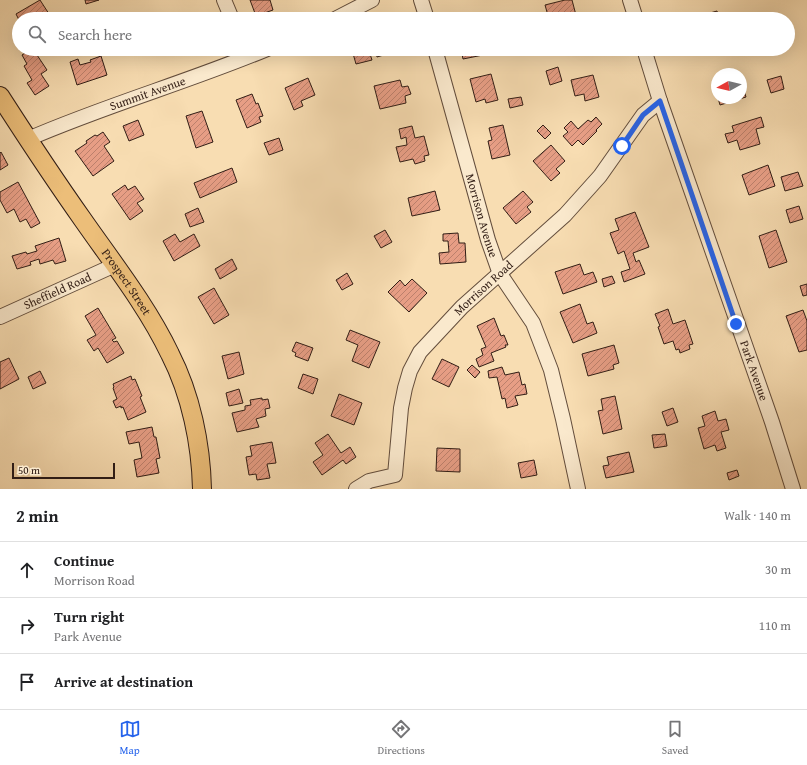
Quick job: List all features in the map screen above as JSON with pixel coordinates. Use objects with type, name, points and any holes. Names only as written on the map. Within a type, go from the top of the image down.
[{"type":"main road","name":"Prospect Street","points":[[0,96],[162,337],[178,370],[186,394],[196,436],[202,489]]},
{"type":"street","points":[[224,0],[229,12]]},
{"type":"street","points":[[349,12],[372,0]]},
{"type":"street","points":[[421,0],[425,12]]},
{"type":"street","points":[[630,0],[634,12]]},
{"type":"street","name":"Summit Avenue","points":[[28,139],[70,121],[199,76],[239,56]]},
{"type":"street","name":"Morrison Avenue","points":[[437,56],[488,240],[500,274],[526,310],[533,323],[551,370],[578,489]]},
{"type":"street","name":"Park Avenue","points":[[646,56],[660,101],[772,422],[793,489]]},
{"type":"street","name":"Morrison Road","points":[[356,489],[369,481],[395,482],[404,388],[413,364],[420,352],[462,307],[565,215],[609,164],[643,115],[660,101]]},
{"type":"street","name":"Sheffield Road","points":[[0,318],[115,265]]},
{"type":"building","points":[[40,0],[48,12],[19,12]]},
{"type":"building","points":[[85,0],[99,0],[86,4]]},
{"type":"building","points":[[250,0],[270,0],[273,10],[267,12],[254,12]]},
{"type":"building","points":[[565,0],[572,0],[575,12],[547,12],[545,5]]},
{"type":"building","points":[[23,56],[38,56],[47,70],[41,74],[49,86],[35,95],[27,83],[32,80],[24,66],[27,64]]},
{"type":"building","points":[[101,56],[107,75],[77,85],[70,62],[78,59],[80,65],[91,62],[90,60]]},
{"type":"building","points":[[354,56],[371,56],[372,60],[356,64]]},
{"type":"building","points":[[462,56],[478,56],[463,59]]},
{"type":"building","points":[[558,67],[562,81],[550,85],[546,71]]},
{"type":"building","points":[[491,74],[498,100],[486,103],[485,99],[476,102],[470,79]]},
{"type":"building","points":[[593,75],[599,97],[585,101],[584,94],[575,96],[571,80]]},
{"type":"building","points":[[781,76],[784,89],[771,93],[767,80]]},
{"type":"building","points":[[308,78],[315,95],[301,101],[303,106],[294,110],[285,88]]},
{"type":"building","points":[[400,80],[402,87],[408,86],[411,94],[405,96],[406,103],[380,109],[374,86]]},
{"type":"building","points":[[252,94],[256,104],[258,103],[263,116],[259,117],[261,122],[247,128],[236,100]]},
{"type":"building","points":[[521,97],[523,105],[510,108],[508,99]]},
{"type":"building","points":[[202,111],[213,142],[196,148],[186,116]]},
{"type":"building","points":[[596,117],[602,124],[583,145],[578,140],[572,146],[563,136],[568,132],[564,128],[571,121],[578,129],[588,120],[591,122]]},
{"type":"building","points":[[761,117],[764,127],[756,129],[760,144],[740,150],[737,140],[728,143],[725,134],[734,132],[732,126]]},
{"type":"building","points":[[138,120],[144,135],[129,141],[123,126]]},
{"type":"building","points":[[503,125],[510,155],[492,159],[488,141],[492,140],[489,128]]},
{"type":"building","points":[[543,125],[551,133],[545,139],[537,131]]},
{"type":"building","points":[[412,126],[415,138],[424,136],[429,155],[424,156],[425,161],[415,164],[413,159],[400,162],[396,147],[407,145],[406,137],[401,139],[399,129]]},
{"type":"building","points":[[103,132],[110,142],[104,146],[114,161],[93,176],[75,151],[87,143],[86,141]]},
{"type":"building","points":[[279,138],[283,150],[269,155],[264,143]]},
{"type":"building","points":[[551,145],[565,161],[556,169],[560,173],[551,181],[533,161]]},
{"type":"building","points":[[1,152],[8,165],[0,170],[0,153]]},
{"type":"building","points":[[768,165],[775,186],[749,195],[742,175]]},
{"type":"building","points":[[232,168],[237,182],[200,198],[194,183]]},
{"type":"building","points":[[798,172],[803,186],[785,191],[781,177]]},
{"type":"building","points":[[18,182],[40,223],[31,228],[26,219],[20,222],[14,209],[7,213],[0,200],[0,192]]},
{"type":"building","points":[[125,185],[128,190],[135,186],[144,199],[137,203],[143,211],[130,220],[112,194]]},
{"type":"building","points":[[435,191],[440,210],[412,216],[408,198]]},
{"type":"building","points":[[523,191],[533,202],[527,207],[531,212],[516,224],[503,208]]},
{"type":"building","points":[[799,206],[803,219],[790,223],[786,210]]},
{"type":"building","points":[[198,208],[204,222],[190,227],[185,214]]},
{"type":"building","points":[[635,212],[649,247],[633,253],[636,262],[639,260],[645,274],[624,282],[621,272],[630,269],[624,251],[618,254],[610,233],[619,230],[615,219]]},
{"type":"building","points":[[385,230],[392,242],[381,248],[374,236]]},
{"type":"building","points":[[776,230],[787,262],[769,268],[759,236]]},
{"type":"building","points":[[458,233],[459,243],[465,243],[466,262],[440,264],[439,253],[449,252],[448,241],[443,241],[443,234]]},
{"type":"building","points":[[175,234],[180,242],[194,234],[200,246],[174,261],[163,241]]},
{"type":"building","points":[[59,238],[66,261],[55,264],[53,260],[40,264],[39,259],[30,262],[31,265],[17,269],[12,256],[37,251],[35,246]]},
{"type":"building","points":[[232,259],[237,269],[220,279],[215,269]]},
{"type":"building","points":[[580,264],[584,275],[593,272],[597,282],[563,294],[555,272]]},
{"type":"building","points":[[347,273],[353,284],[342,290],[336,280]]},
{"type":"building","points":[[612,276],[615,283],[604,287],[602,279]]},
{"type":"building","points":[[412,279],[427,293],[409,312],[388,292],[400,280],[405,286]]},
{"type":"building","points":[[807,284],[807,295],[803,296],[800,286]]},
{"type":"building","points":[[214,288],[229,315],[214,324],[198,297]]},
{"type":"building","points":[[580,304],[587,324],[593,322],[597,333],[573,343],[560,312]]},
{"type":"building","points":[[98,308],[116,338],[112,340],[114,342],[117,341],[124,353],[107,363],[98,348],[94,351],[87,340],[96,335],[85,316]]},
{"type":"building","points":[[668,309],[673,324],[685,320],[693,344],[689,345],[690,349],[680,353],[679,349],[676,350],[673,341],[664,344],[658,327],[660,326],[655,314]]},
{"type":"building","points":[[803,310],[807,321],[807,350],[799,352],[786,316]]},
{"type":"building","points":[[494,318],[501,336],[504,335],[508,345],[505,345],[506,347],[491,353],[494,361],[479,367],[476,359],[483,355],[481,349],[486,347],[477,326]]},
{"type":"building","points":[[350,330],[380,342],[369,368],[352,361],[358,345],[346,340]]},
{"type":"building","points":[[296,342],[313,348],[308,361],[295,356],[296,353],[292,351]]},
{"type":"building","points":[[614,345],[619,363],[613,365],[614,369],[588,376],[582,354]]},
{"type":"building","points":[[239,352],[244,374],[228,379],[222,356]]},
{"type":"building","points":[[9,358],[19,379],[0,389],[0,362]]},
{"type":"building","points":[[442,359],[459,367],[449,387],[432,379]]},
{"type":"building","points":[[472,365],[480,372],[475,378],[467,370]]},
{"type":"building","points":[[502,367],[505,375],[519,372],[522,385],[525,384],[527,394],[515,396],[518,405],[507,408],[505,398],[502,399],[497,377],[489,378],[488,371]]},
{"type":"building","points":[[40,371],[46,383],[33,389],[28,377]]},
{"type":"building","points":[[303,374],[318,379],[313,394],[298,388]]},
{"type":"building","points":[[131,376],[132,380],[135,379],[142,396],[140,397],[146,412],[128,420],[123,407],[121,408],[121,406],[116,408],[113,401],[117,399],[113,384]]},
{"type":"building","points":[[239,389],[243,403],[229,406],[226,393]]},
{"type":"building","points":[[339,394],[362,403],[354,425],[331,416]]},
{"type":"building","points":[[615,396],[622,429],[603,434],[598,411],[603,410],[601,399]]},
{"type":"building","points":[[262,398],[262,400],[268,399],[270,408],[265,409],[266,416],[256,419],[259,427],[237,432],[232,413],[245,410],[245,406],[251,405],[250,400]]},
{"type":"building","points":[[673,408],[678,422],[667,426],[662,412]]},
{"type":"building","points":[[715,411],[718,421],[726,419],[729,430],[721,432],[726,448],[717,451],[715,445],[704,449],[698,428],[705,426],[702,416]]},
{"type":"building","points":[[152,427],[154,437],[156,437],[160,458],[156,459],[159,473],[137,477],[134,460],[142,458],[139,442],[129,444],[126,432]]},
{"type":"building","points":[[328,434],[341,453],[350,447],[356,457],[346,464],[343,460],[322,475],[313,462],[323,455],[315,443]]},
{"type":"building","points":[[665,434],[667,446],[654,448],[652,435]]},
{"type":"building","points":[[272,442],[276,463],[267,464],[270,478],[257,480],[256,474],[249,475],[246,457],[252,456],[250,446]]},
{"type":"building","points":[[437,448],[460,449],[460,472],[436,471]]},
{"type":"building","points":[[629,452],[634,472],[606,478],[603,466],[609,465],[607,457]]},
{"type":"building","points":[[534,460],[537,475],[521,478],[518,463]]},
{"type":"building","points":[[737,470],[739,476],[729,480],[727,473]]},
{"type":"route","points":[[622,146],[643,115],[660,101],[736,324]]}]
